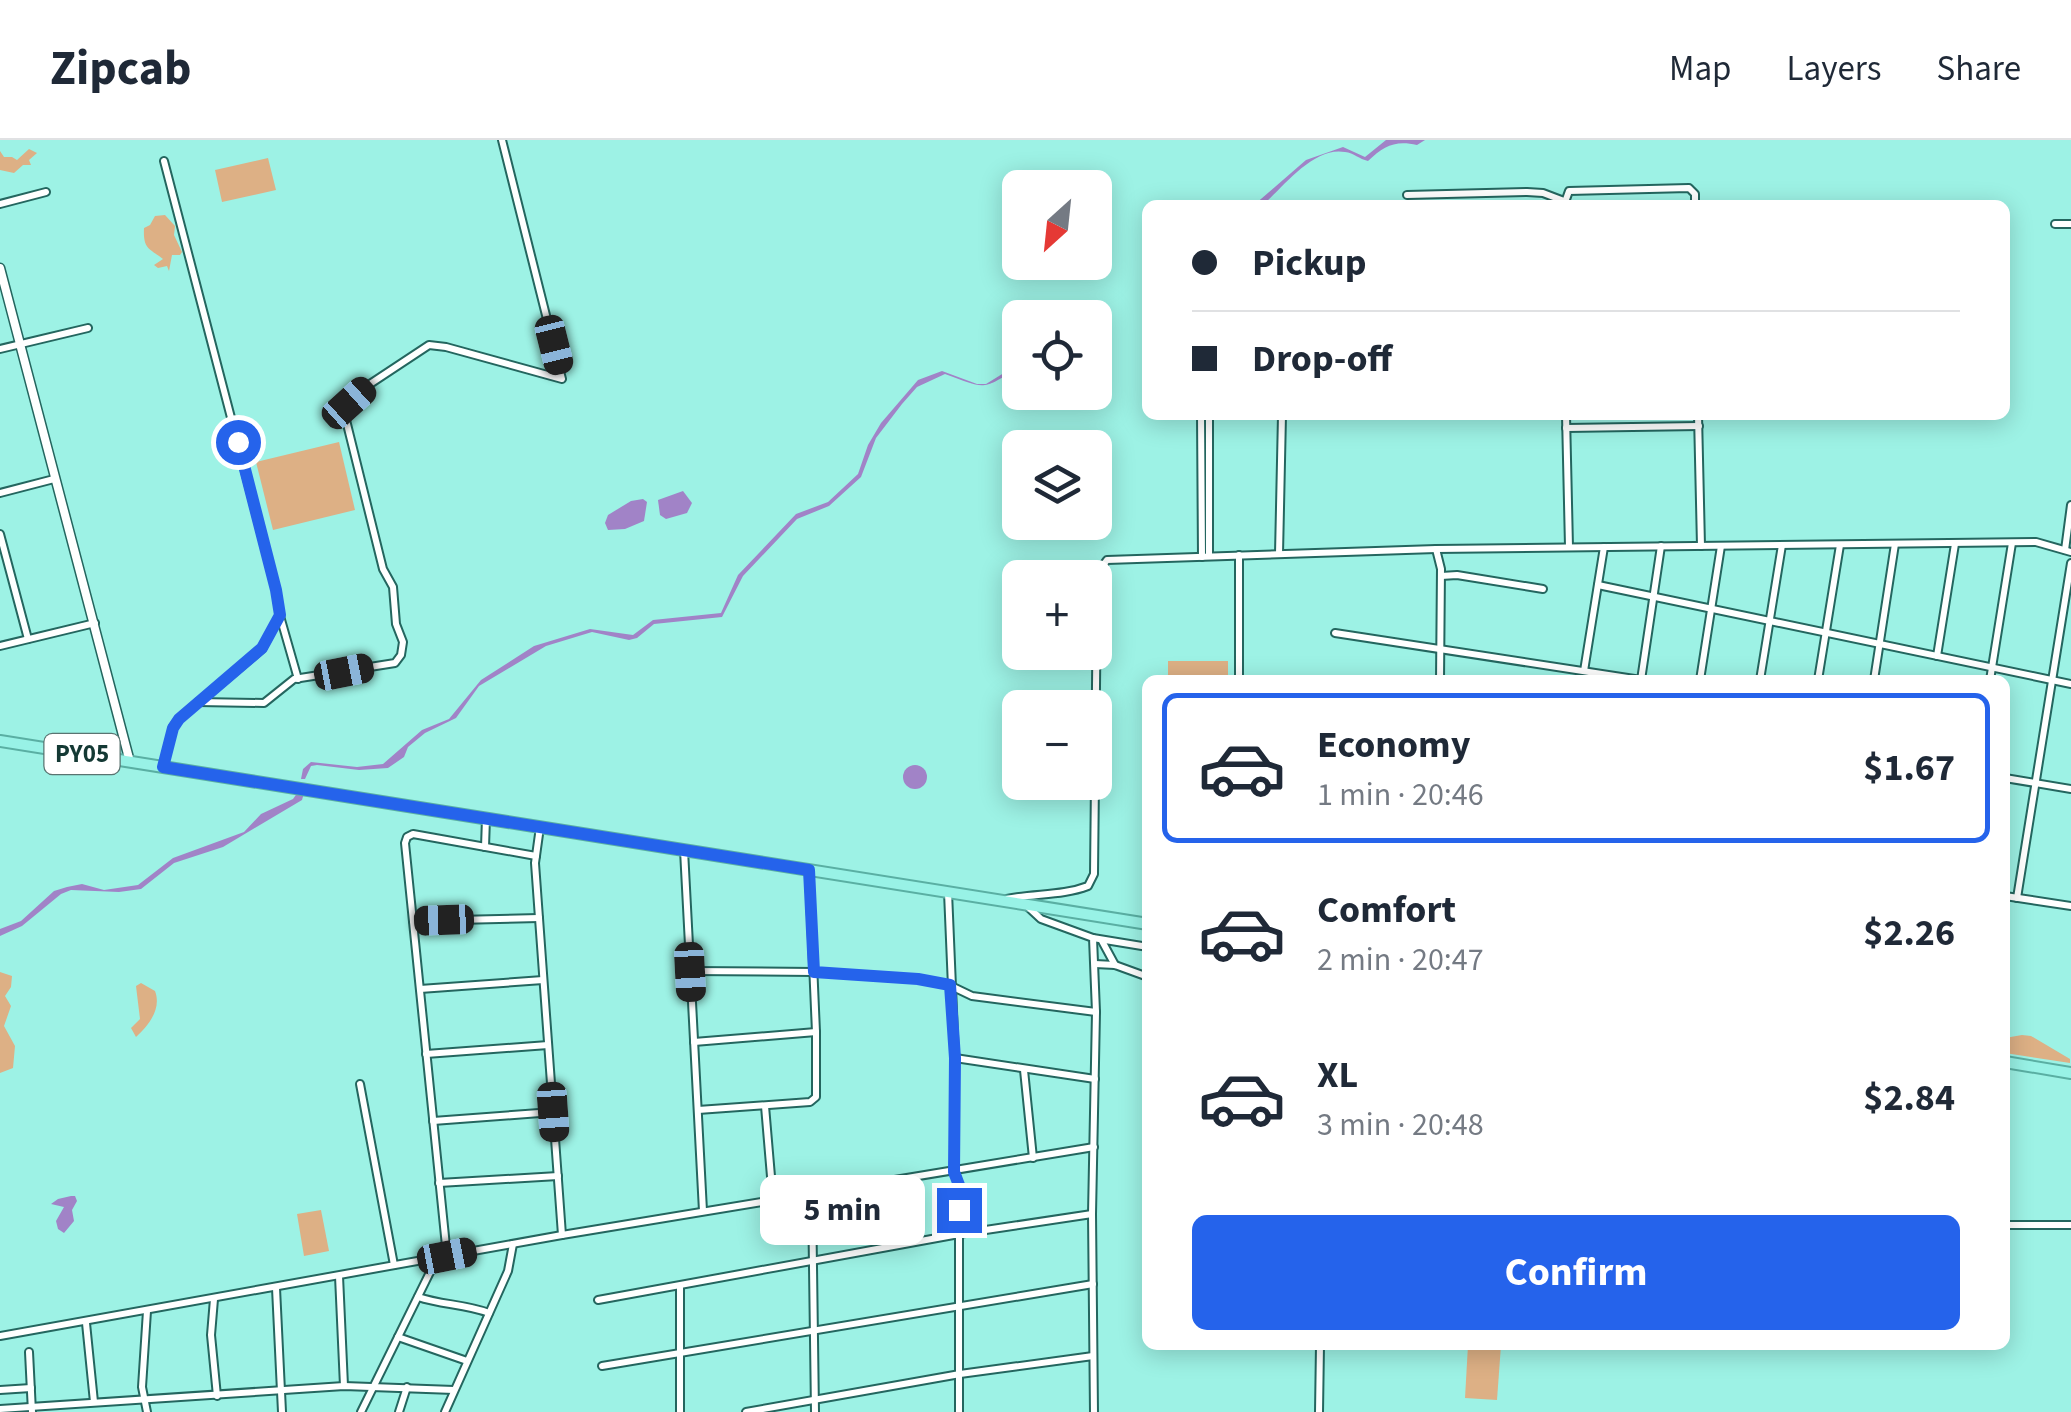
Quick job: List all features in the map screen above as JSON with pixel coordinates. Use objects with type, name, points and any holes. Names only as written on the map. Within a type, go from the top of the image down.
[{"type":"highway","name":"PY05","points":[[0,741],[1142,923]]},
{"type":"highway","points":[[2010,1063],[2071,1072]]},
{"type":"street","points":[[198,702],[264,703],[298,679],[394,663],[401,655],[403,642],[396,624],[392,587],[383,569],[346,416],[349,403],[370,384],[429,346],[562,379],[502,140]]},
{"type":"street","points":[[164,161],[298,679]]},
{"type":"street","points":[[1565,200],[1569,192],[1689,188],[1695,200]]},
{"type":"street","points":[[0,204],[46,192]]},
{"type":"street","points":[[1408,196],[1543,193],[1558,200]]},
{"type":"street","points":[[1436,195],[1436,200]]},
{"type":"street","points":[[2055,224],[2071,224]]},
{"type":"street","points":[[0,268],[130,762]]},
{"type":"street","points":[[0,349],[88,328]]},
{"type":"street","points":[[1201,420],[1206,557]]},
{"type":"street","points":[[1206,557],[1209,420]]},
{"type":"street","points":[[1279,554],[1282,420]]},
{"type":"street","points":[[1566,420],[1568,548]]},
{"type":"street","points":[[1698,420],[1701,546]]},
{"type":"street","points":[[1566,428],[1699,426]]},
{"type":"street","points":[[0,493],[54,479]]},
{"type":"street","points":[[1002,900],[1038,892],[1069,894],[1088,886],[1094,874],[1097,592],[1100,568],[1107,560],[1436,549],[2036,542],[2068,551],[2071,505]]},
{"type":"street","points":[[0,534],[28,639]]},
{"type":"street","points":[[1991,675],[2012,543]]},
{"type":"street","points":[[1875,675],[1895,544]]},
{"type":"street","points":[[1937,656],[1955,544]]},
{"type":"street","points":[[1761,675],[1782,545]]},
{"type":"street","points":[[1819,675],[1840,545]]},
{"type":"street","points":[[1642,675],[1661,546]]},
{"type":"street","points":[[1701,675],[1721,546]]},
{"type":"street","points":[[1584,671],[1604,547]]},
{"type":"street","points":[[1436,549],[1440,576],[1440,675]]},
{"type":"street","points":[[1239,556],[1239,675]]},
{"type":"street","points":[[2017,898],[2071,562]]},
{"type":"street","points":[[1440,576],[1458,575],[1543,589]]},
{"type":"street","points":[[1598,585],[2071,684]]},
{"type":"street","points":[[163,767],[173,728],[262,648],[280,615]]},
{"type":"street","points":[[0,646],[95,623]]},
{"type":"street","points":[[1335,633],[1609,675]]},
{"type":"street","points":[[2010,779],[2071,789]]},
{"type":"street","points":[[485,847],[486,816]]},
{"type":"street","points":[[541,826],[536,856],[538,918],[562,1235]]},
{"type":"street","points":[[447,1256],[406,837],[413,834],[536,856]]},
{"type":"street","points":[[684,850],[704,1211]]},
{"type":"street","points":[[698,1110],[810,1102],[816,1097],[809,870]]},
{"type":"street","points":[[948,892],[955,1058],[954,1172],[959,1185],[959,1412]]},
{"type":"street","points":[[2010,897],[2071,906]]},
{"type":"street","points":[[1026,904],[1041,919],[1097,939],[1142,946]]},
{"type":"street","points":[[413,921],[538,918]]},
{"type":"street","points":[[1094,1412],[1092,1214],[1097,939]]},
{"type":"street","points":[[1097,939],[1115,964]]},
{"type":"street","points":[[1095,964],[1115,964],[1142,975]]},
{"type":"street","points":[[690,972],[814,972],[918,979],[950,985],[972,996],[1096,1012]]},
{"type":"street","points":[[420,989],[543,980]]},
{"type":"street","points":[[694,1042],[816,1032]]},
{"type":"street","points":[[426,1054],[548,1046]]},
{"type":"street","points":[[955,1058],[1095,1080]]},
{"type":"street","points":[[1024,1070],[1034,1158]]},
{"type":"street","points":[[360,1084],[394,1266]]},
{"type":"street","points":[[764,1106],[773,1200]]},
{"type":"street","points":[[433,1120],[553,1112]]},
{"type":"street","points":[[0,1336],[562,1235],[1094,1147]]},
{"type":"street","points":[[439,1183],[558,1176]]},
{"type":"street","points":[[812,1194],[815,1412]]},
{"type":"street","points":[[598,1300],[959,1234],[1092,1214]]},
{"type":"street","points":[[2010,1225],[2071,1224]]},
{"type":"street","points":[[445,1412],[508,1271],[512,1244]]},
{"type":"street","points":[[361,1412],[437,1258]]},
{"type":"street","points":[[339,1276],[344,1386]]},
{"type":"street","points":[[602,1366],[1093,1284]]},
{"type":"street","points":[[680,1286],[680,1412]]},
{"type":"street","points":[[276,1288],[282,1412]]},
{"type":"street","points":[[418,1297],[489,1313]]},
{"type":"street","points":[[214,1298],[211,1335],[216,1396]]},
{"type":"street","points":[[147,1311],[144,1400],[148,1412]]},
{"type":"street","points":[[86,1322],[94,1402]]},
{"type":"street","points":[[398,1338],[468,1361]]},
{"type":"street","points":[[1319,1412],[1320,1350]]},
{"type":"street","points":[[29,1352],[32,1409]]},
{"type":"street","points":[[746,1412],[960,1374],[1093,1356]]},
{"type":"street","points":[[0,1409],[344,1386],[454,1390]]},
{"type":"street","points":[[0,1390],[31,1388]]},
{"type":"street","points":[[399,1412],[407,1388]]},
{"type":"shaded area","points":[[1386,140],[1425,140],[1417,145],[1390,146],[1368,161],[1345,152],[1322,155],[1268,200],[1260,200],[1306,160],[1343,147],[1365,157]]},
{"type":"shaded area","points":[[29,149],[37,153],[29,160],[31,165],[23,165],[14,173],[0,170],[0,151],[4,157],[17,160]]},
{"type":"shaded area","points":[[268,158],[276,190],[222,202],[215,170]]},
{"type":"shaded area","points":[[165,215],[175,226],[174,235],[182,252],[172,255],[169,271],[167,266],[154,265],[163,259],[148,247],[144,235],[144,228],[155,216]]},
{"type":"shaded area","points":[[942,371],[986,384],[1002,374],[998,380],[984,385],[977,385],[945,374],[917,387],[876,438],[861,477],[829,506],[797,519],[743,576],[722,617],[654,624],[629,640],[592,632],[546,646],[479,686],[456,718],[425,733],[408,747],[404,757],[388,768],[359,770],[317,765],[311,766],[305,779],[301,779],[303,769],[311,762],[357,767],[383,764],[422,730],[449,719],[481,680],[534,646],[590,629],[633,635],[653,620],[721,613],[738,575],[796,514],[828,502],[858,474],[881,423],[918,380]]},
{"type":"shaded area","points":[[339,442],[355,510],[273,530],[256,462]]},
{"type":"shaded area","points":[[683,491],[692,503],[687,513],[666,519],[660,515],[658,500]]},
{"type":"shaded area","points":[[631,501],[647,502],[644,521],[625,529],[608,530],[608,515]]},
{"type":"shaded area","points":[[1168,661],[1228,661],[1228,675],[1168,675]]},
{"type":"shaded area","points":[[915,765],[927,777],[915,789],[903,777]]},
{"type":"shaded area","points":[[298,792],[304,793],[302,800],[223,847],[174,863],[141,889],[119,892],[71,890],[22,926],[0,936],[0,929],[21,921],[54,891],[82,884],[104,890],[138,885],[173,858],[244,832],[261,814],[293,799]]},
{"type":"shaded area","points":[[0,972],[12,976],[5,996],[11,1006],[4,1026],[15,1046],[13,1068],[0,1073]]},
{"type":"shaded area","points":[[141,983],[155,991],[157,1004],[136,1037],[131,1028],[140,1019],[136,986]]},
{"type":"shaded area","points":[[2031,1036],[2070,1059],[2070,1063],[2010,1054],[2010,1037]]},
{"type":"shaded area","points":[[75,1196],[74,1221],[64,1233],[56,1221],[64,1207],[51,1204]]},
{"type":"shaded area","points":[[321,1210],[329,1251],[304,1256],[297,1214]]},
{"type":"shaded area","points":[[1468,1350],[1501,1350],[1497,1400],[1465,1398]]},
{"type":"route","points":[[238,442],[280,615],[262,648],[179,719],[163,767],[809,870],[814,972],[950,985],[955,1058],[954,1172],[959,1185],[959,1210]]}]
